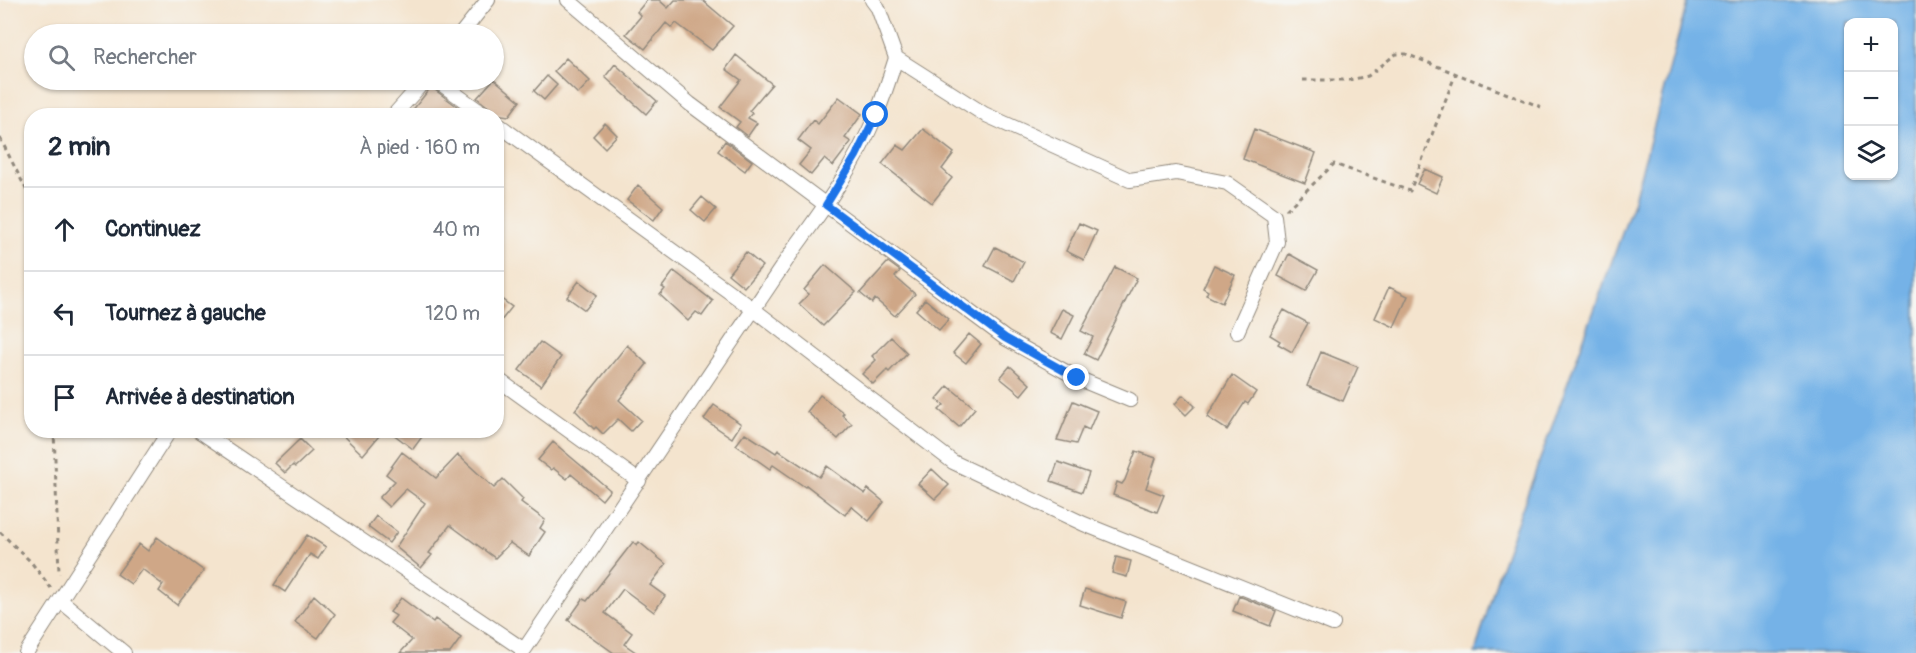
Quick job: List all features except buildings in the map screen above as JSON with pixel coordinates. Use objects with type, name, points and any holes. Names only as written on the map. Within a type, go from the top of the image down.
[{"type":"street","points":[[469,24],[488,0]]},
{"type":"street","points":[[568,0],[690,104],[1005,338],[1077,378],[1130,400]]},
{"type":"street","points":[[872,0],[878,8],[896,58],[984,114],[1130,180],[1176,173],[1227,183],[1274,216],[1277,242],[1237,332]]},
{"type":"street","points":[[210,438],[523,651],[753,309],[826,205],[856,156],[876,115],[896,58]]},
{"type":"street","points":[[400,108],[416,90]]},
{"type":"street","points":[[450,90],[475,108]]},
{"type":"street","points":[[504,129],[753,309],[953,462],[1084,524],[1333,624]]},
{"type":"street","points":[[504,384],[639,481]]},
{"type":"street","points":[[26,653],[165,438]]},
{"type":"street","points":[[60,600],[124,653]]},
{"type":"path","points":[[1303,80],[1349,80],[1368,76],[1396,54],[1406,54],[1541,107]]},
{"type":"path","points":[[1274,216],[1286,209],[1334,164],[1410,191],[1456,73]]},
{"type":"path","points":[[0,138],[24,185]]},
{"type":"path","points":[[54,438],[60,600]]},
{"type":"path","points":[[0,532],[31,562],[60,600]]},
{"type":"water","points":[[1688,0],[1916,0],[1916,653],[1475,653],[1498,575],[1633,203]]},
{"type":"route","points":[[876,115],[856,156],[826,205],[1005,338],[1077,378]]}]
